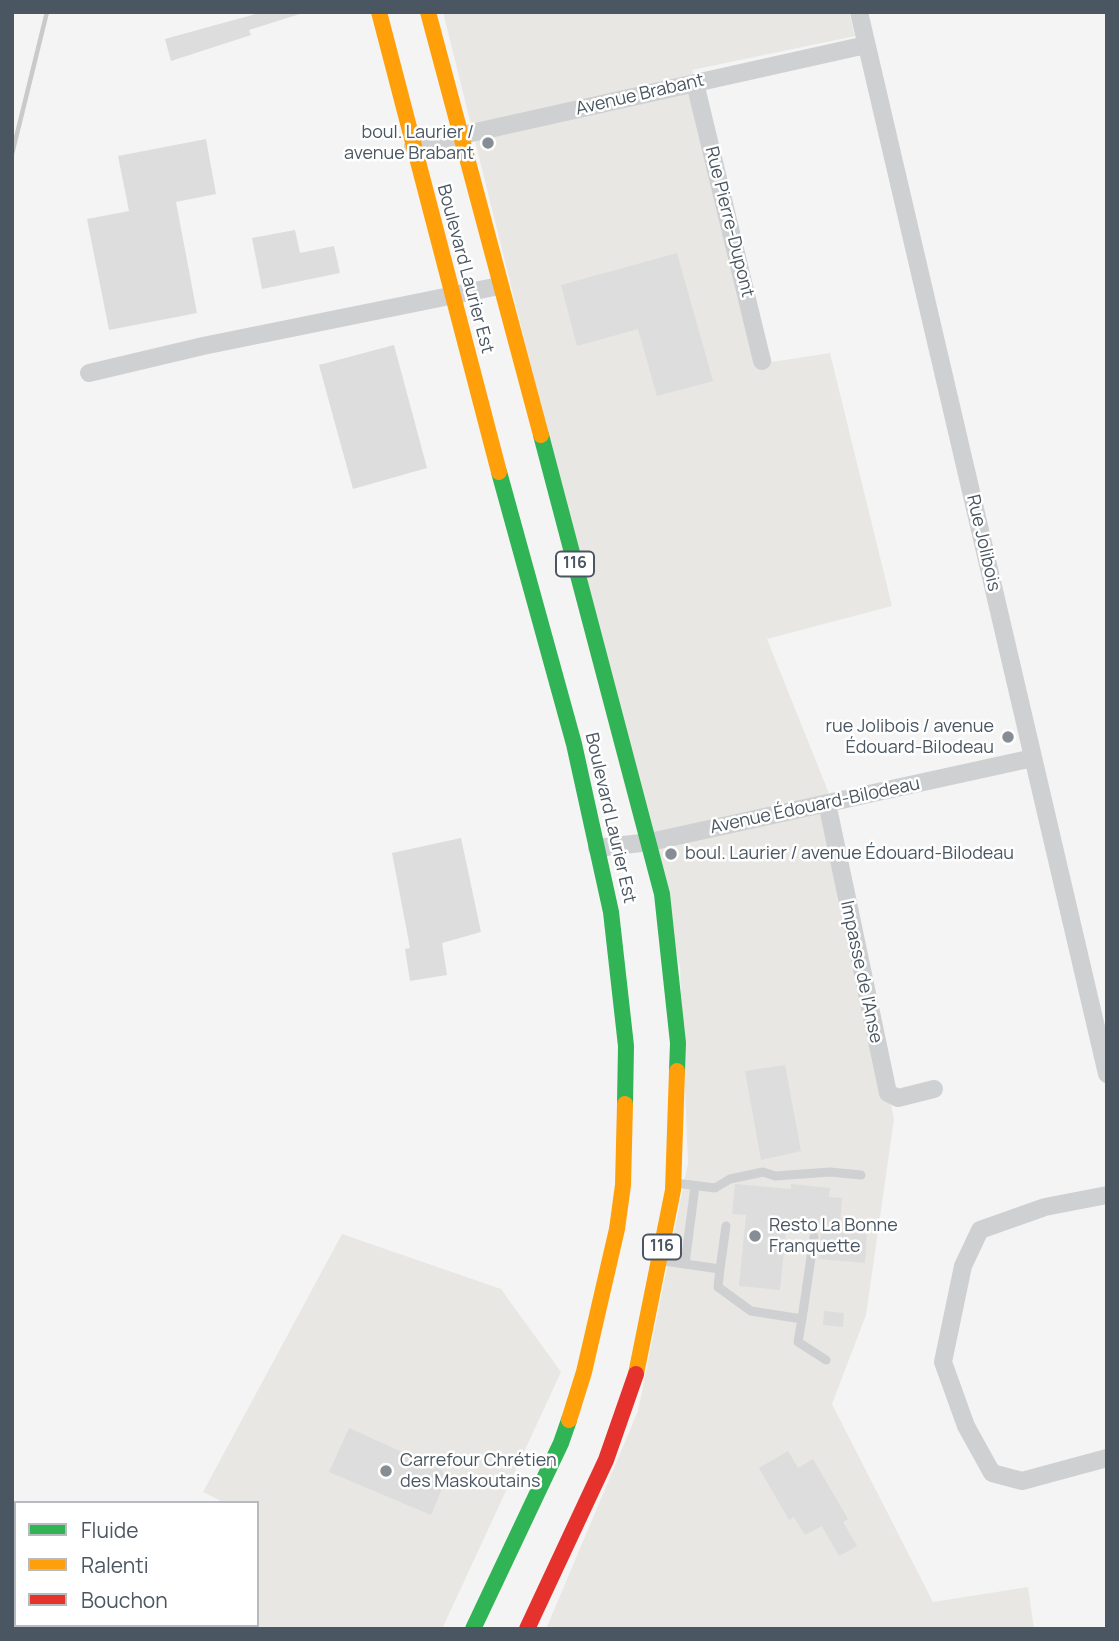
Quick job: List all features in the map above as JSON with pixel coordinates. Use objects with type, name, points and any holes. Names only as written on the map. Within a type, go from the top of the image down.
[{"type":"main road","name":"Boulevard Laurier Est","points":[[379,12],[451,296],[553,663],[611,912],[626,1046],[623,1185],[617,1229],[584,1372],[561,1443],[473,1629]]},
{"type":"main road","name":"Boulevard Laurier Est","points":[[428,12],[499,286],[650,842],[662,894],[678,1043],[673,1182],[639,1365],[606,1460],[527,1629]]},
{"type":"street","name":"Rue Jolibois","points":[[859,12],[1107,1074]]},
{"type":"street","name":"Avenue Brabant","points":[[413,146],[866,45]]},
{"type":"street","name":"Rue Pierre-Dupont","points":[[695,83],[762,361]]},
{"type":"street","points":[[89,373],[203,346],[499,286]]},
{"type":"street","name":"Avenue Édouard-Bilodeau","points":[[597,848],[650,842],[1033,758]]},
{"type":"street","name":"Impasse de l'Anse","points":[[827,803],[888,1093],[898,1098],[934,1089]]},
{"type":"street","points":[[1107,1195],[1045,1207],[980,1230],[963,1266],[943,1362],[966,1426],[992,1473],[1022,1481],[1107,1458]]},
{"type":"lane","points":[[673,1182],[715,1188],[730,1179],[763,1172],[775,1177],[830,1172],[861,1175]]},
{"type":"lane","points":[[685,1264],[695,1186]]},
{"type":"lane","points":[[726,1226],[718,1287],[751,1311],[802,1319]]},
{"type":"lane","points":[[814,1237],[798,1342],[826,1360]]},
{"type":"lane","points":[[659,1260],[720,1269]]},
{"type":"shaded area","points":[[443,12],[849,12],[855,36],[692,70],[772,362],[830,353],[892,606],[767,639],[828,791],[894,1119],[866,1315],[832,1404],[933,1602],[1028,1587],[1034,1629],[546,1629],[638,1411],[688,1163],[680,967]]},
{"type":"shaded area","points":[[342,1234],[501,1289],[561,1372],[442,1629],[230,1629],[259,1627],[259,1501],[221,1501],[203,1492]]},
{"type":"building","points":[[263,12],[303,13],[249,30],[251,35],[171,61],[165,39]]},
{"type":"building","points":[[206,139],[216,194],[176,202],[197,313],[109,330],[87,219],[129,211],[118,156]]},
{"type":"building","points":[[295,230],[300,253],[334,246],[340,273],[262,289],[252,238]]},
{"type":"building","points":[[677,253],[713,381],[657,396],[638,329],[577,346],[561,285]]},
{"type":"building","points":[[394,345],[427,468],[353,489],[319,365]]},
{"type":"building","points":[[461,838],[481,932],[442,943],[447,975],[410,981],[405,949],[410,948],[392,853]]},
{"type":"building","points":[[785,1065],[801,1151],[761,1160],[745,1071]]},
{"type":"building","points":[[735,1184],[791,1189],[791,1184],[830,1188],[829,1197],[842,1198],[840,1226],[787,1221],[780,1290],[739,1286],[746,1215],[732,1214]]},
{"type":"building","points":[[821,1230],[867,1234],[865,1263],[819,1259]]},
{"type":"building","points":[[824,1311],[844,1313],[843,1327],[823,1325]]},
{"type":"building","name":"Carrefour Chrétien des Maskoutains","points":[[349,1428],[442,1470],[446,1479],[431,1515],[329,1472]]},
{"type":"building","points":[[788,1451],[798,1468],[813,1459],[848,1519],[843,1522],[857,1546],[839,1556],[822,1526],[805,1535],[794,1517],[789,1520],[759,1468]]},
{"type":"railway","points":[[12,154],[47,12]]},
{"type":"traffic: fast","points":[[541,435],[662,894],[678,1043],[677,1071]]},
{"type":"traffic: fast","points":[[499,472],[574,744],[611,912],[626,1046],[625,1104]]},
{"type":"traffic: fast","points":[[473,1629],[561,1443],[569,1420]]},
{"type":"traffic: slow","points":[[379,12],[499,472]]},
{"type":"traffic: slow","points":[[428,12],[541,435]]},
{"type":"traffic: slow","points":[[636,1374],[673,1190],[677,1071]]},
{"type":"traffic: slow","points":[[569,1420],[584,1372],[617,1229],[623,1185],[625,1104]]},
{"type":"traffic: jam","points":[[527,1629],[606,1460],[636,1374]]},
{"type":"place","name":"boul. Laurier / avenue Brabant","points":[[488,143]]},
{"type":"place","name":"rue Jolibois / avenue Édouard-Bilodeau","points":[[1008,737]]},
{"type":"place","name":"boul. Laurier / avenue Édouard-Bilodeau","points":[[671,854]]},
{"type":"place","name":"Resto La Bonne Franquette","points":[[755,1236]]},
{"type":"place","name":"Carrefour Chrétien des Maskoutains","points":[[386,1471]]}]
